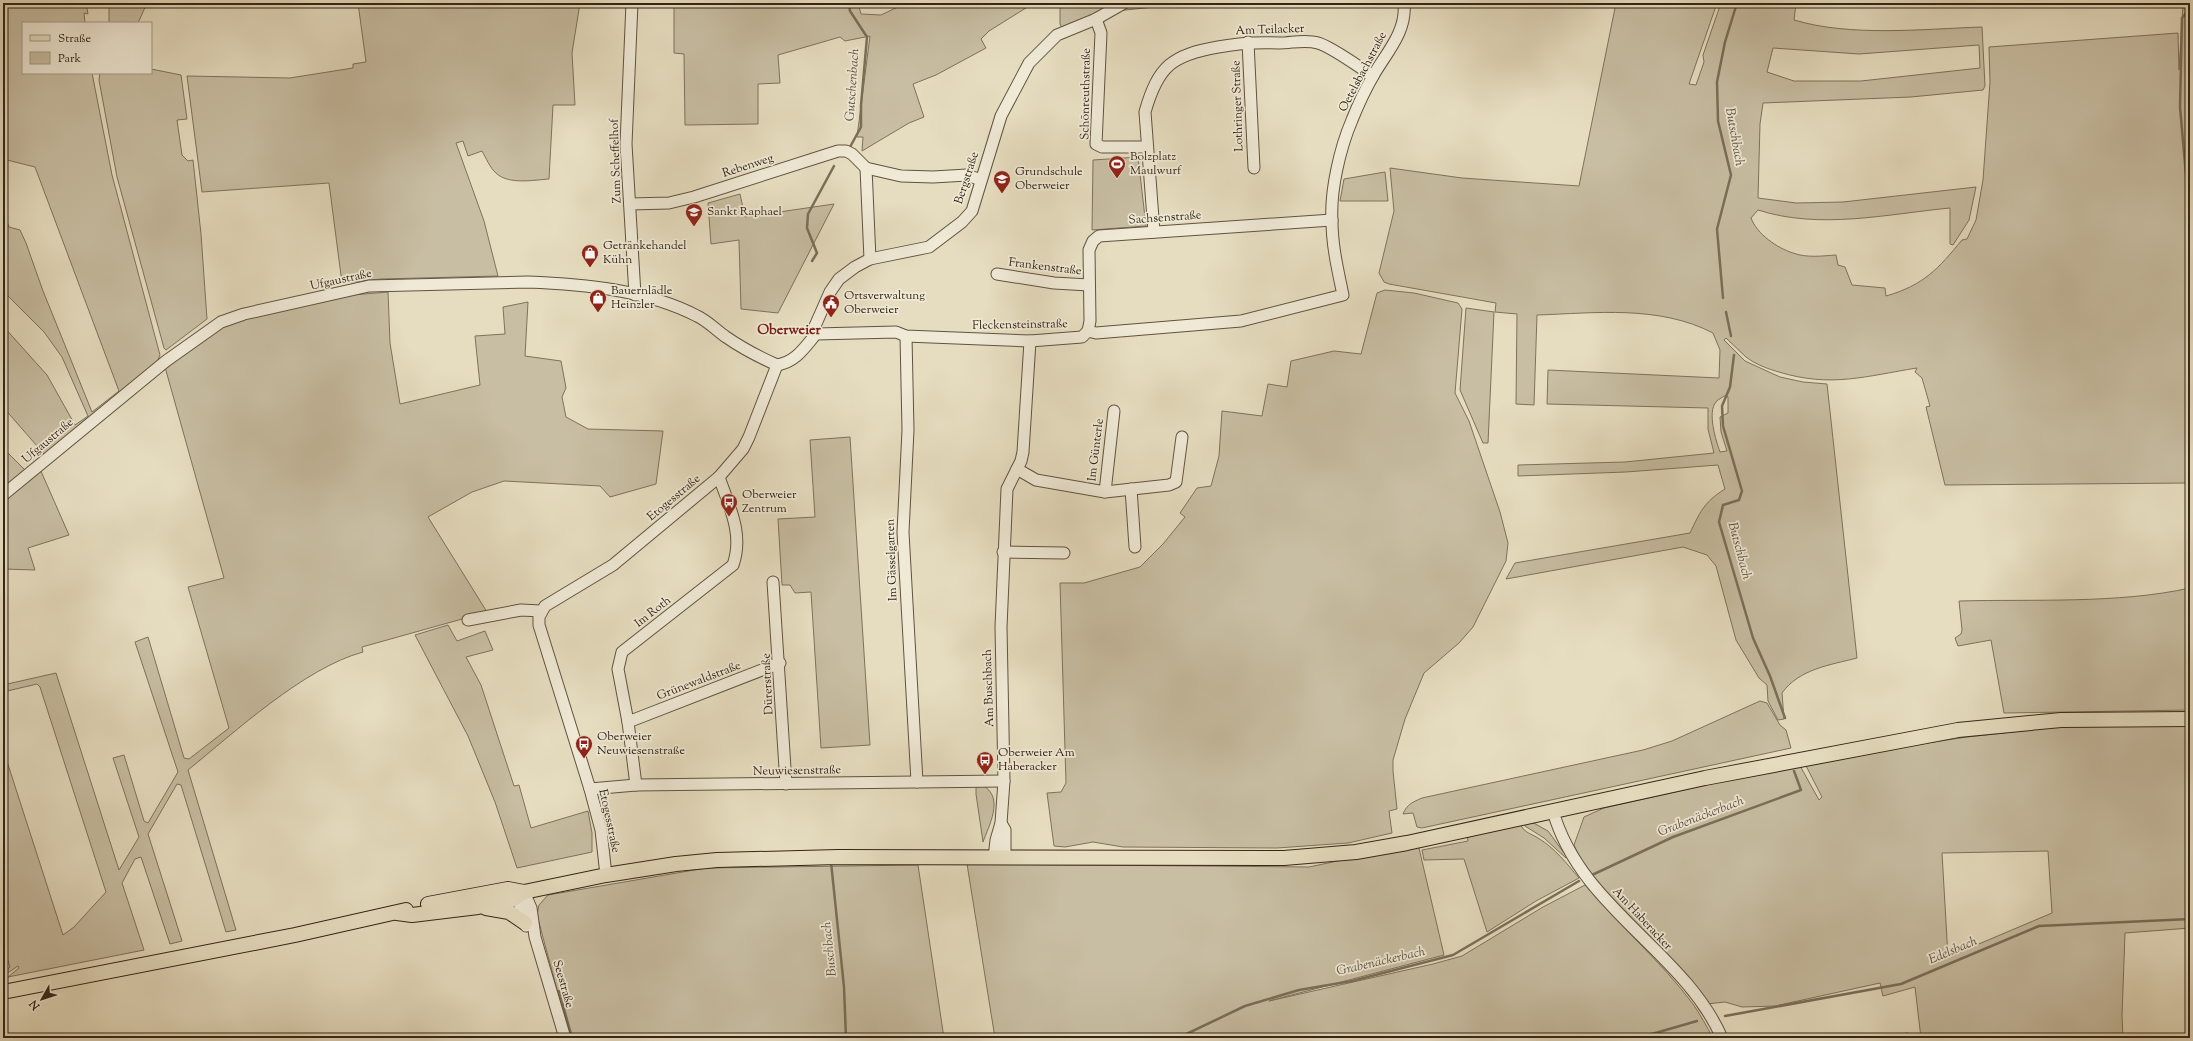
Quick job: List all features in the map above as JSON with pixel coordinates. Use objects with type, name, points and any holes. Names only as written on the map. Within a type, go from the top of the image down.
[{"type":"main road","points":[[397,913],[412,915],[478,907],[512,900],[524,892],[606,875],[676,864],[717,860],[835,857],[1308,857],[1356,852],[1407,843],[1797,759],[1958,730],[2061,720],[2190,719]]},
{"type":"main road","points":[[3,992],[397,913],[413,908],[508,889],[524,892]]},
{"type":"main road","points":[[478,907],[509,912],[525,923]]},
{"type":"street","name":"Zum Scheffelhof","points":[[632,3],[626,144],[635,295]]},
{"type":"street","name":"Bergstraße","points":[[816,334],[815,326],[830,292],[839,279],[855,267],[870,259],[929,247],[972,211],[1001,116],[1029,63],[1057,35],[1096,19],[1124,3]]},
{"type":"street","name":"Oetelsbachstraße","points":[[1343,295],[1336,258],[1332,220],[1339,161],[1351,122],[1373,76],[1393,46],[1400,30],[1405,11],[1404,3]]},
{"type":"street","name":"Schönreuthstraße","points":[[1096,19],[1100,33],[1096,144],[1102,147],[1146,147]]},
{"type":"street","name":"Am Teilacker","points":[[1154,232],[1146,147],[1145,112],[1150,95],[1161,74],[1170,64],[1186,54],[1248,42],[1285,43],[1304,40],[1319,43],[1373,76]]},
{"type":"street","name":"Lothringer Straße","points":[[1248,42],[1254,168]]},
{"type":"street","name":"Rebenweg","points":[[630,204],[669,203],[682,200],[734,185],[838,151],[846,151],[852,154],[866,168]]},
{"type":"street","points":[[870,259],[866,168],[901,176],[933,177],[967,175],[982,180]]},
{"type":"street","name":"Sachsenstraße","points":[[1088,331],[1090,321],[1089,250],[1092,241],[1099,236],[1332,220]]},
{"type":"street","name":"Frankenstraße","points":[[997,274],[1054,284],[1089,285]]},
{"type":"street","name":"Ufgaustraße","points":[[3,495],[166,361],[211,327],[232,318],[369,286],[384,284],[528,282],[551,283],[635,295],[671,305],[699,316],[743,348],[777,365]]},
{"type":"street","name":"Fleckensteinstraße","points":[[816,334],[896,332],[906,336],[1030,341],[1082,337],[1088,331],[1096,333],[1241,321],[1343,295]]},
{"type":"street","points":[[777,365],[787,363],[796,358],[816,334]]},
{"type":"street","name":"Im Gässelgarten","points":[[906,336],[908,430],[902,532],[917,782]]},
{"type":"street","name":"Am Buschbach","points":[[1000,858],[1005,830],[1001,823],[1004,781],[1001,627],[1003,552],[1007,489],[1017,469],[1023,452],[1030,341]]},
{"type":"street","name":"Etogesstraße","points":[[606,875],[600,830],[590,789],[550,665],[539,625],[541,611],[550,602],[613,565],[720,477],[742,449],[749,437],[777,365]]},
{"type":"street","name":"Im Günterle","points":[[1105,492],[1114,411]]},
{"type":"street","name":"Im Günterle","points":[[1017,469],[1036,480],[1105,492],[1169,485],[1176,482],[1182,437]]},
{"type":"street","name":"Im Roth","points":[[636,785],[628,722],[618,669],[619,659],[622,652],[733,565],[737,555],[737,530],[720,477]]},
{"type":"street","points":[[1131,489],[1135,546]]},
{"type":"street","points":[[1003,552],[1064,553]]},
{"type":"street","name":"Dürerstraße","points":[[774,582],[786,784]]},
{"type":"street","points":[[468,620],[521,610],[541,611]]},
{"type":"street","name":"Grünewaldstraße","points":[[628,722],[780,663]]},
{"type":"street","name":"Neuwiesenstraße","points":[[590,789],[636,785],[1004,781]]},
{"type":"street","name":"Am Haberacker","points":[[1553,811],[1563,841],[1579,867],[1619,914],[1692,991],[1705,1007],[1722,1038]]},
{"type":"street","name":"Seestraße","points":[[524,892],[520,907],[525,923],[535,937]]},
{"type":"street","name":"Seestraße","points":[[524,892],[531,908],[535,937],[565,1038]]},
{"type":"green space","points":[[3,3],[86,3],[88,14],[84,13],[85,22],[22,22],[22,74],[92,74],[112,175],[160,355],[157,362],[3,490],[3,448],[25,470],[44,454],[3,407],[3,326],[47,375],[75,425],[88,416],[62,357],[44,332],[3,291],[3,211],[9,227],[20,230],[26,243],[43,291],[92,412],[119,391],[35,167],[3,159]]},
{"type":"green space","points":[[109,3],[147,3],[138,22],[109,22]]},
{"type":"green space","points":[[358,3],[580,3],[572,53],[575,105],[553,105],[549,179],[521,181],[501,177],[490,166],[482,151],[468,156],[463,141],[456,143],[484,221],[498,276],[381,279],[342,283],[329,183],[202,192],[187,76],[290,78],[353,68],[353,64],[366,62]]},
{"type":"green space","points":[[674,3],[858,3],[861,14],[881,15],[906,3],[1034,3],[989,31],[981,39],[986,48],[936,75],[913,84],[924,117],[909,123],[862,151],[863,137],[857,137],[870,36],[845,41],[840,37],[778,55],[780,83],[758,84],[758,124],[685,125],[684,54],[674,53]]},
{"type":"green space","points":[[1060,3],[1114,3],[1100,14],[1062,28],[1060,24]]},
{"type":"green space","points":[[1127,3],[1183,3],[1183,4],[1116,11]]},
{"type":"green space","points":[[1616,3],[1717,3],[1689,84],[1696,85],[1704,62],[1703,55],[1721,3],[1796,4],[1794,20],[1839,29],[1887,31],[1982,27],[1985,86],[1983,90],[1911,97],[1763,103],[1760,124],[1758,198],[1796,203],[1843,202],[1976,187],[1969,220],[1953,245],[1950,244],[1950,208],[1878,217],[1829,220],[1781,216],[1758,210],[1751,218],[1758,230],[1774,244],[1787,251],[1803,256],[1836,255],[1838,265],[1845,267],[1852,285],[1885,288],[1886,296],[1911,287],[1929,275],[1962,240],[1967,239],[1976,220],[1983,180],[1990,82],[1989,47],[2178,33],[2179,70],[2183,3],[2190,3],[2190,483],[1945,485],[1926,407],[1930,406],[1922,378],[1915,372],[1917,368],[1848,379],[1832,380],[1798,377],[1770,369],[1753,362],[1726,338],[1724,340],[1745,361],[1780,377],[1803,382],[1827,384],[1857,658],[1816,669],[1797,678],[1782,693],[1784,719],[1778,720],[1768,701],[1767,685],[1759,678],[1736,640],[1716,566],[1707,555],[1683,547],[1506,579],[1515,563],[1690,533],[1703,508],[1712,498],[1725,489],[1718,465],[1626,472],[1518,476],[1518,465],[1625,462],[1714,453],[1708,429],[1708,408],[1547,404],[1548,370],[1719,378],[1720,350],[1713,333],[1692,324],[1649,314],[1604,312],[1537,315],[1534,405],[1516,404],[1517,314],[1495,312],[1496,303],[1389,284],[1384,282],[1379,273],[1394,211],[1390,168],[1462,178],[1579,186]],"holes":[[[1979,45],[1980,68],[1861,81],[1794,81],[1767,72],[1773,48],[1859,54]],[[1724,396],[1728,397],[1728,413],[1720,417],[1721,432],[1727,451],[1720,452],[1713,427],[1712,412],[1716,402]]]},
{"type":"green space","points":[[152,69],[181,75],[187,119],[177,120],[182,155],[188,161],[193,160],[201,234],[207,319],[166,350],[164,348],[117,177],[99,80],[100,74],[152,74]]},
{"type":"green space","name":"Bolzplatz Maulwurf","points":[[1138,157],[1146,226],[1092,230],[1093,160]]},
{"type":"green space","points":[[1385,172],[1388,201],[1340,201],[1344,179]]},
{"type":"green space","points":[[740,194],[745,217],[834,204],[778,313],[741,309],[739,240],[711,244],[708,203]]},
{"type":"green space","points":[[1385,290],[1414,293],[1458,303],[1462,309],[1455,393],[1469,421],[1500,512],[1508,543],[1506,561],[1473,627],[1459,643],[1424,673],[1405,719],[1393,760],[1397,809],[1389,811],[1392,833],[1348,843],[1277,848],[1123,847],[1093,842],[1065,847],[1054,846],[1047,793],[1061,792],[1066,783],[1060,583],[1084,583],[1140,567],[1163,544],[1185,517],[1180,513],[1197,488],[1211,486],[1219,456],[1222,411],[1262,416],[1268,384],[1287,387],[1291,361],[1334,351],[1361,354],[1377,293]]},
{"type":"green space","points":[[388,292],[390,343],[400,404],[480,385],[475,336],[505,334],[503,307],[528,302],[525,356],[561,361],[566,388],[562,397],[566,417],[588,429],[663,431],[656,484],[610,497],[600,486],[504,481],[472,492],[428,517],[487,612],[362,647],[363,652],[340,660],[294,686],[248,720],[188,770],[236,930],[226,932],[181,785],[177,784],[148,834],[182,941],[170,944],[141,857],[135,859],[122,883],[144,950],[8,977],[19,968],[18,966],[3,976],[3,973],[10,967],[3,945],[3,749],[63,935],[74,927],[106,892],[40,687],[37,684],[3,692],[3,685],[56,673],[119,870],[139,837],[113,758],[124,755],[144,821],[148,823],[178,772],[135,642],[148,637],[184,758],[189,759],[229,728],[188,587],[224,578],[165,367],[228,322],[352,295]]},
{"type":"green space","points":[[1466,308],[1494,312],[1488,443],[1483,443],[1460,390]]},
{"type":"green space","points":[[850,437],[870,745],[821,748],[811,592],[795,593],[790,585],[782,585],[778,519],[815,517],[810,440]]},
{"type":"green space","points":[[40,469],[69,535],[28,548],[35,570],[3,569],[3,499]]},
{"type":"green space","points":[[2190,588],[2190,710],[2004,713],[1991,640],[1958,646],[1955,638],[1961,634],[1962,630],[1959,601],[2105,599],[2162,593]]},
{"type":"green space","points":[[448,625],[457,641],[485,631],[493,650],[466,657],[481,685],[514,786],[519,785],[531,828],[588,811],[592,833],[592,852],[517,868],[495,802],[468,736],[415,635]]},
{"type":"green space","points":[[1760,701],[1767,703],[1780,725],[1786,730],[1791,748],[1422,828],[1417,827],[1413,813],[1403,814],[1408,806],[1422,798],[1643,750],[1672,741]]},
{"type":"green space","points":[[2190,724],[2190,928],[2125,933],[2122,1016],[2123,1038],[1921,1038],[1915,987],[1883,996],[1880,983],[1775,1006],[1742,1007],[1725,1002],[1707,1004],[1633,924],[1583,865],[1574,845],[1584,817],[1604,808],[1799,764],[1819,800],[1822,797],[1804,762],[1967,737],[2076,725]],"holes":[[[2048,851],[2052,913],[1948,957],[1942,853]]]},
{"type":"green space","points":[[984,786],[990,791],[994,805],[991,820],[983,842],[976,787]]},
{"type":"green space","points":[[1530,821],[1548,831],[1567,857],[1566,858],[1544,838],[1525,826],[1524,822]]},
{"type":"green space","points":[[1520,822],[1524,830],[1544,842],[1555,851],[1579,878],[1536,901],[1487,932],[1464,859],[1424,860],[1422,850],[1468,841],[1467,835]]},
{"type":"green space","points":[[1418,844],[1444,955],[1269,1001],[1433,964],[1462,956],[1543,907],[1585,885],[1681,988],[1696,1008],[1713,1038],[995,1038],[967,864],[1309,867]]},
{"type":"green space","points":[[918,865],[944,1038],[570,1038],[537,915],[539,905],[548,895],[706,868]]},
{"type":"green space","points":[[1908,1033],[1909,1038],[1861,1038]]},
{"type":"waterway","name":"Gutschenbach","points":[[849,3],[850,11],[867,37],[861,105],[861,127],[850,147]]},
{"type":"waterway","name":"Butschbach","points":[[1723,298],[1717,229],[1731,175],[1718,121],[1717,82],[1725,42],[1737,3]]},
{"type":"waterway","points":[[2190,8],[2182,18],[2180,107],[2190,221]]},
{"type":"waterway","name":"Gutschenbach","points":[[812,261],[817,253],[807,228],[808,214],[834,166]]},
{"type":"waterway","name":"Butschbach","points":[[1726,312],[1731,336]]},
{"type":"waterway","name":"Butschbach","points":[[1734,355],[1730,387],[1722,406],[1723,426],[1742,491],[1739,500],[1723,505],[1719,522],[1753,638],[1770,676],[1785,718]]},
{"type":"waterway","name":"Grabenäckerbach","points":[[1592,875],[1673,837],[1801,790],[1794,771]]},
{"type":"waterway","name":"Buschbach","points":[[831,862],[844,987],[846,1038]]},
{"type":"waterway","name":"Grabenäckerbach","points":[[1178,1038],[1245,1006],[1299,990],[1352,981],[1453,955],[1579,881]]},
{"type":"waterway","name":"Edelsbach","points":[[1725,1016],[1901,984],[2039,926],[2190,919]]},
{"type":"waterway","points":[[559,991],[572,1038]]},
{"type":"waterway","name":"Edelsbach","points":[[1638,1038],[1697,1021]]},
{"type":"place","name":"Bolzplatz Maulwurf","points":[[1117,179]]},
{"type":"place","name":"Grundschule Oberweier","points":[[1002,194]]},
{"type":"place","name":"Sankt Raphael","points":[[694,227]]},
{"type":"place","name":"Getränkehandel Kühn","points":[[590,268]]},
{"type":"place","name":"Bauernlädle Heinzler","points":[[598,313]]},
{"type":"place","name":"Ortsverwaltung Oberweier","points":[[831,318]]},
{"type":"place","name":"Oberweier Zentrum","points":[[729,517]]},
{"type":"place","name":"Oberweier Neuwiesenstraße","points":[[584,759]]},
{"type":"place","name":"Oberweier Am Haberacker","points":[[985,775]]},
{"type":"district","name":"Oberweier","points":[[789,331]]}]
